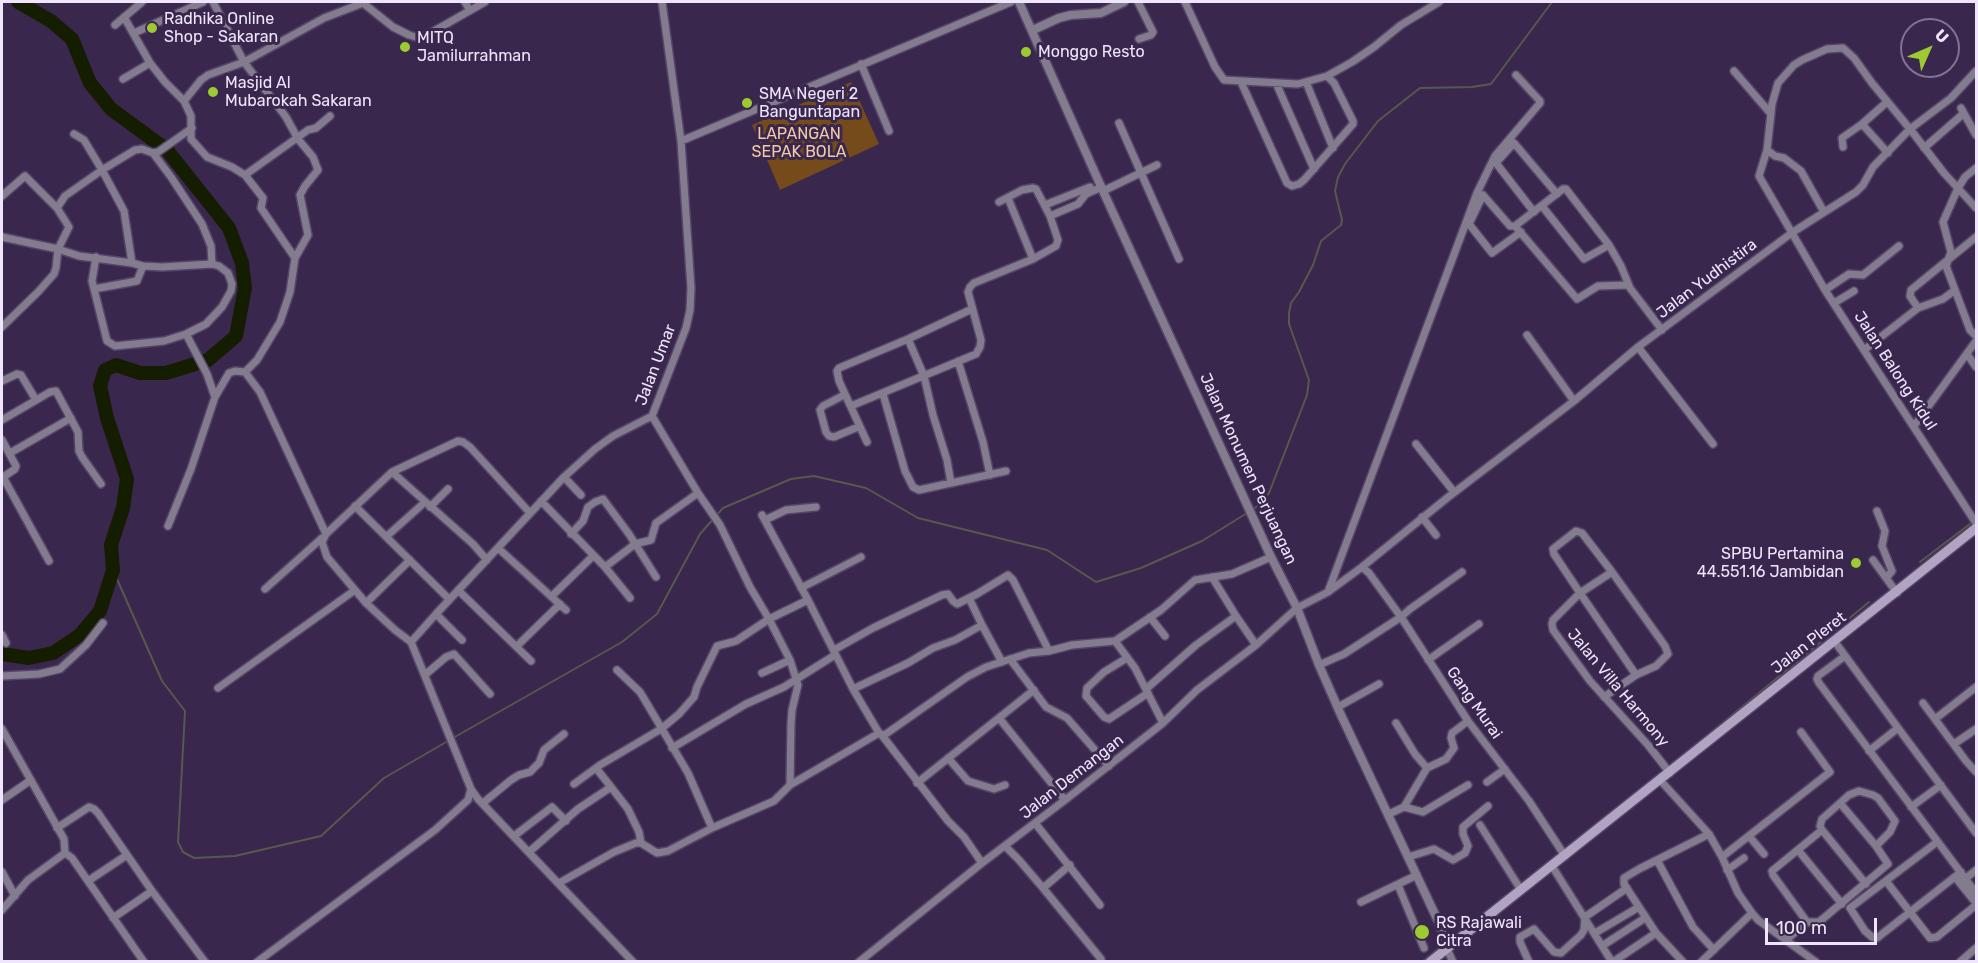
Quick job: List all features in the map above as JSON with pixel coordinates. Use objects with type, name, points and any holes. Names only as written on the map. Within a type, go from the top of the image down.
[{"type":"main road","name":"Jalan Pleret","points":[[1430,962],[1977,528]]},
{"type":"street","points":[[115,25],[142,2]]},
{"type":"street","points":[[134,33],[203,2]]},
{"type":"street","points":[[213,2],[244,62],[286,117],[297,140],[313,158],[318,170],[300,195],[308,235],[295,258],[290,292],[280,322],[257,360],[245,372]]},
{"type":"street","points":[[465,2],[470,9]]},
{"type":"street","points":[[184,101],[208,75],[244,62],[324,18],[366,3],[393,27],[418,38],[428,35],[485,2]]},
{"type":"street","name":"Jalan Umar","points":[[411,642],[564,477],[604,443],[652,416],[686,328],[691,288],[681,141],[662,2]]},
{"type":"street","points":[[681,141],[1011,2]]},
{"type":"street","name":"Jalan Monumen Perjuangan","points":[[1019,2],[1271,557],[1297,608],[1319,665],[1440,925],[1447,949]]},
{"type":"street","points":[[1033,30],[1059,18],[1101,13],[1122,2]]},
{"type":"street","points":[[1138,2],[1153,32],[1139,39]]},
{"type":"street","points":[[1185,2],[1221,78],[1227,81],[1298,84],[1327,76],[1352,62],[1401,25],[1439,2]]},
{"type":"street","points":[[124,17],[150,63],[189,109],[191,139],[207,158],[232,167],[244,175],[263,198],[261,208],[295,258]]},
{"type":"street","name":"Jalan Balong Kidul","points":[[1977,208],[1924,148],[1849,51],[1836,47],[1802,60],[1786,72],[1778,83],[1760,180],[1793,232],[1825,290],[1977,523]]},
{"type":"street","points":[[123,79],[150,63]]},
{"type":"street","points":[[861,64],[889,131]]},
{"type":"street","points":[[1734,71],[1771,114]]},
{"type":"street","name":"Jalan Yudhistira","points":[[1454,492],[1574,400],[1638,347],[1793,232],[1856,192],[1863,185],[1873,166],[1910,129],[1951,98],[1977,71]]},
{"type":"street","points":[[1326,596],[1477,193],[1495,156],[1540,103],[1515,75]]},
{"type":"street","points":[[1241,82],[1287,183],[1292,186],[1299,184],[1351,128],[1353,121],[1334,83],[1327,76]]},
{"type":"street","points":[[1306,82],[1333,148]]},
{"type":"street","points":[[1276,83],[1314,169]]},
{"type":"street","points":[[1843,147],[1842,138],[1887,102]]},
{"type":"street","points":[[1924,148],[1962,111],[1977,135]]},
{"type":"street","points":[[244,175],[330,116]]},
{"type":"street","points":[[1119,123],[1179,259]]},
{"type":"street","points":[[1862,124],[1888,153]]},
{"type":"street","points":[[57,208],[65,196],[135,150],[153,153],[163,150],[192,128]]},
{"type":"street","points":[[74,134],[84,140],[123,211],[132,263]]},
{"type":"street","points":[[1534,212],[1496,163],[1514,143],[1557,194]]},
{"type":"street","points":[[1767,150],[1775,156],[1784,158],[1801,171],[1824,212]]},
{"type":"street","points":[[153,153],[202,224],[211,246],[212,264]]},
{"type":"street","points":[[1045,205],[1102,187],[1157,165]]},
{"type":"street","points":[[1914,426],[1977,339],[1970,330],[1947,271],[1946,261],[1951,252],[1943,222],[1958,188],[1965,177],[1977,168]]},
{"type":"street","points":[[2,196],[25,176],[57,208],[69,227],[58,249],[56,268],[51,279],[2,327]]},
{"type":"street","points":[[1050,216],[1078,204],[1086,194],[1102,187]]},
{"type":"street","points":[[851,406],[976,354],[981,339],[968,292],[970,287],[974,283],[1033,259],[1056,246],[1058,240],[1050,216],[1033,188],[1022,190],[999,202]]},
{"type":"street","points":[[1515,226],[1566,189],[1609,244],[1628,285],[1662,330]]},
{"type":"street","points":[[1521,232],[1492,253],[1469,223],[1483,195],[1510,226],[1515,226],[1521,232],[1577,299],[1598,286],[1628,285]]},
{"type":"street","points":[[1008,198],[1033,259]]},
{"type":"street","points":[[1542,206],[1584,259],[1609,244]]},
{"type":"street","points":[[2,237],[79,256],[96,257],[142,266],[212,264],[228,273],[232,284],[231,291],[222,307],[201,328],[154,342],[115,346],[107,341],[92,281],[96,257]]},
{"type":"street","points":[[1918,308],[1910,296],[1911,290],[1977,237]]},
{"type":"street","points":[[1825,290],[1850,274],[1863,275],[1899,246]]},
{"type":"street","points":[[94,289],[137,281],[142,266]]},
{"type":"street","points":[[1864,350],[1918,308],[1943,299],[1955,290]]},
{"type":"street","points":[[1834,303],[1854,291]]},
{"type":"street","points":[[867,442],[838,381],[839,368],[972,309]]},
{"type":"street","points":[[186,334],[207,374],[215,397]]},
{"type":"street","points":[[1527,335],[1574,400]]},
{"type":"street","points":[[908,339],[924,376],[951,483]]},
{"type":"street","points":[[1638,347],[1713,444]]},
{"type":"street","points":[[1967,354],[1977,367]]},
{"type":"street","points":[[958,361],[983,442],[990,475]]},
{"type":"street","points":[[168,526],[215,397],[229,373],[235,370],[245,372],[260,392],[324,536],[322,543],[327,557],[366,603],[411,642],[471,789],[633,962]]},
{"type":"street","points":[[2,381],[16,374],[21,375],[36,400]]},
{"type":"street","points":[[2,420],[55,391],[78,432],[79,451],[101,484]]},
{"type":"street","points":[[883,394],[910,484],[919,490],[1006,471]]},
{"type":"street","points":[[844,395],[823,406],[820,410],[826,432],[829,436],[834,437],[858,426]]},
{"type":"street","points":[[652,416],[720,525],[750,587],[790,660],[798,690],[792,710],[790,785]]},
{"type":"street","points":[[10,453],[71,418]]},
{"type":"street","points":[[2,440],[16,468],[2,477],[50,561]]},
{"type":"street","points":[[265,589],[392,472],[454,442],[463,442],[470,447],[530,513]]},
{"type":"street","points":[[1416,444],[1454,492]]},
{"type":"street","points":[[392,472],[473,544],[487,560]]},
{"type":"street","points":[[564,477],[580,495]]},
{"type":"street","points":[[387,536],[448,489]]},
{"type":"street","name":"Jalan Demangan","points":[[859,962],[982,863],[1163,723],[1197,690],[1256,645],[1297,608],[1326,596],[1454,492]]},
{"type":"street","points":[[604,567],[635,544],[651,540],[656,523],[698,493]]},
{"type":"street","points":[[571,534],[583,521],[588,507],[603,499],[656,577]]},
{"type":"street","points":[[541,501],[604,567],[630,598]]},
{"type":"street","points":[[355,506],[449,599]]},
{"type":"street","points":[[816,507],[792,509],[763,517],[853,689],[881,734],[917,783],[964,837],[982,863]]},
{"type":"street","points":[[1877,511],[1885,531],[1882,546],[1892,571],[1887,577]]},
{"type":"street","points":[[1422,518],[1436,535]]},
{"type":"street","points":[[1604,697],[1636,675],[1656,666],[1668,654],[1668,650],[1582,533],[1574,532],[1555,546],[1553,552],[1636,675]]},
{"type":"street","points":[[498,548],[566,610]]},
{"type":"street","points":[[552,596],[593,556]]},
{"type":"street","points":[[801,588],[861,557]]},
{"type":"street","points":[[596,768],[628,809],[639,832],[641,843],[651,850],[663,852],[774,801],[790,785],[881,734],[967,677],[1029,653],[1072,645],[1115,641],[1161,610],[1195,580],[1232,574],[1271,557]]},
{"type":"street","points":[[366,603],[410,560]]},
{"type":"street","points":[[1873,560],[1897,593]]},
{"type":"street","name":"Gang Murai","points":[[1362,567],[1369,573],[1401,617],[1468,721],[1550,831],[1564,856]]},
{"type":"street","points":[[1319,665],[1344,654],[1401,617],[1462,572]]},
{"type":"street","name":"Jalan Villa Harmony","points":[[1611,572],[1580,593],[1553,620],[1553,630],[1604,697],[1670,773]]},
{"type":"street","points":[[672,748],[747,704],[784,687],[873,628],[942,595],[948,594],[956,603],[969,598],[1005,576],[1010,576],[1049,651]]},
{"type":"street","points":[[1212,577],[1256,645]]},
{"type":"street","points":[[218,688],[355,590]]},
{"type":"street","points":[[458,590],[531,661]]},
{"type":"street","points":[[969,598],[1002,662]]},
{"type":"street","points":[[574,784],[661,729],[690,704],[717,646],[736,641],[769,619],[808,600]]},
{"type":"street","points":[[517,646],[560,604]]},
{"type":"street","points":[[436,614],[462,640]]},
{"type":"street","points":[[1127,658],[1104,672],[1087,688],[1086,696],[1104,717],[1109,719],[1147,691],[1196,645],[1236,616]]},
{"type":"street","points":[[1150,617],[1165,636]]},
{"type":"street","points":[[2,676],[39,674],[60,669],[86,645],[103,623]]},
{"type":"street","points":[[1428,660],[1479,624]]},
{"type":"street","points":[[853,689],[982,625]]},
{"type":"street","points":[[2,635],[6,643]]},
{"type":"street","points":[[1115,641],[1147,691],[1163,723]]},
{"type":"street","points":[[1835,642],[1977,833]]},
{"type":"street","points":[[426,674],[446,657],[454,654],[489,694]]},
{"type":"street","points":[[1845,656],[1817,679],[1937,842],[1977,904],[1948,930],[1934,939],[1927,935],[1886,881]]},
{"type":"street","points":[[1010,659],[1048,709],[1067,718],[1109,766]]},
{"type":"street","points":[[762,673],[790,660]]},
{"type":"street","points":[[617,670],[640,692],[688,773],[712,828]]},
{"type":"street","points":[[1338,706],[1379,684]]},
{"type":"street","points":[[1935,719],[1977,687]]},
{"type":"street","points":[[917,783],[1034,690]]},
{"type":"street","points":[[1923,703],[1977,772]]},
{"type":"street","points":[[999,718],[1065,800]]},
{"type":"street","points":[[1389,814],[1404,807],[1427,768],[1446,759],[1454,748],[1452,733],[1468,721]]},
{"type":"street","points":[[1396,723],[1415,754],[1427,768]]},
{"type":"street","points":[[1869,751],[1898,728]]},
{"type":"street","points":[[2,729],[65,843],[65,853]]},
{"type":"street","points":[[1954,744],[1977,729]]},
{"type":"street","points":[[1722,857],[1830,772],[1801,732]]},
{"type":"street","points":[[468,800],[480,801],[519,775],[530,772],[539,763],[544,750],[564,734]]},
{"type":"street","points":[[948,758],[968,781],[994,789],[1005,785]]},
{"type":"street","points":[[1487,782],[1505,769]]},
{"type":"street","points":[[2,800],[31,780]]},
{"type":"street","points":[[1660,780],[1709,834],[1738,893],[1752,913],[1758,920],[1816,962]]},
{"type":"street","points":[[1404,807],[1423,812],[1468,785]]},
{"type":"street","points":[[1911,807],[1941,785]]},
{"type":"street","points":[[529,852],[578,809],[612,787]]},
{"type":"street","points":[[257,962],[435,830],[468,800],[471,789]]},
{"type":"street","points":[[1866,884],[1822,830],[1820,826],[1822,819],[1849,795],[1859,791],[1867,792],[1878,798],[1895,821],[1890,832],[1876,846]]},
{"type":"street","points":[[1786,940],[1807,922],[1819,922],[1888,864],[1840,803]]},
{"type":"street","points":[[1408,857],[1434,849],[1453,860],[1465,854],[1468,846],[1463,827],[1488,806]]},
{"type":"street","points":[[57,828],[89,807],[98,813],[205,962]]},
{"type":"street","points":[[513,836],[552,807],[566,821]]},
{"type":"street","points":[[1035,823],[1101,905]]},
{"type":"street","points":[[1480,825],[1521,890]]},
{"type":"street","points":[[1807,922],[1772,871],[1822,830]]},
{"type":"street","points":[[1683,962],[1656,933],[1623,881],[1626,876],[1709,834]]},
{"type":"street","points":[[1749,837],[1764,854]]},
{"type":"street","points":[[1937,842],[1850,908],[1865,931],[1875,938],[1961,876],[1977,870]]},
{"type":"street","points":[[559,883],[628,846],[641,843]]},
{"type":"street","points":[[1005,846],[1101,959]]},
{"type":"street","points":[[1797,850],[1842,904]]},
{"type":"street","points":[[65,853],[72,858],[144,962]]},
{"type":"street","points":[[2,910],[28,880],[65,853]]},
{"type":"street","points":[[88,881],[127,855]]},
{"type":"street","points":[[1727,870],[1744,858]]},
{"type":"street","points":[[1657,860],[1693,927],[1713,950]]},
{"type":"street","points":[[1043,888],[1070,865]]},
{"type":"street","points":[[1552,866],[1586,917],[1612,962],[1656,933]]},
{"type":"street","points":[[2,872],[15,896]]},
{"type":"street","points":[[1361,902],[1417,876]]},
{"type":"street","points":[[1961,876],[1977,893]]},
{"type":"street","points":[[1398,885],[1424,948]]},
{"type":"street","points":[[1529,962],[1520,938],[1534,929],[1554,952],[1561,953],[1581,935],[1586,917],[1626,888]]},
{"type":"street","points":[[113,918],[152,891]]},
{"type":"street","points":[[1595,933],[1639,907]]},
{"type":"street","points":[[1701,962],[1752,913]]},
{"type":"street","points":[[1602,946],[1646,918]]},
{"type":"street","points":[[1960,962],[1977,948]]},
{"type":"street","points":[[1447,949],[1453,962]]},
{"type":"green space","name":"LAPANGAN SEPAK BOLA","points":[[851,82],[879,144],[780,190],[752,125]]},
{"type":"waterway","points":[[2,654],[29,658],[53,653],[80,635],[100,611],[113,570],[111,545],[123,508],[127,479],[107,418],[100,386],[105,370],[116,365],[140,373],[166,373],[208,360],[236,336],[245,288],[242,263],[229,228],[167,150],[111,109],[90,83],[72,39],[51,21],[18,2]]},
{"type":"waterway","points":[[1252,510],[1269,493],[1307,395],[1309,380],[1289,324],[1289,313],[1291,303],[1313,265],[1321,241],[1341,225],[1342,220],[1335,191],[1338,177],[1345,164],[1378,121],[1420,88],[1472,87],[1491,84],[1552,2]]},
{"type":"waterway","points":[[453,738],[622,642],[657,614],[700,534],[723,508],[791,479],[814,476],[866,488],[918,518],[1047,550],[1096,582],[1141,568],[1202,541],[1247,513]]},
{"type":"waterway","points":[[1920,562],[1971,523]]},
{"type":"waterway","points":[[113,570],[162,681],[185,711],[178,842],[183,852],[194,858],[235,856],[321,836],[384,778],[448,741]]},
{"type":"waterway","points":[[1691,749],[1869,602]]},
{"type":"waterway","points":[[1422,962],[1438,949]]},
{"type":"place","name":"Radhika Online Shop - Sakaran","points":[[152,28]]},
{"type":"place","name":"MITQ Jamilurrahman","points":[[405,47]]},
{"type":"place","name":"Monggo Resto","points":[[1026,52]]},
{"type":"place","name":"Masjid Al Mubarokah Sakaran","points":[[213,92]]},
{"type":"place","name":"SMA Negeri 2 Banguntapan","points":[[747,103]]},
{"type":"place","name":"SPBU Pertamina 44.551.16 Jambidan","points":[[1856,563]]},
{"type":"place","name":"RS Rajawali Citra","points":[[1422,932]]}]
